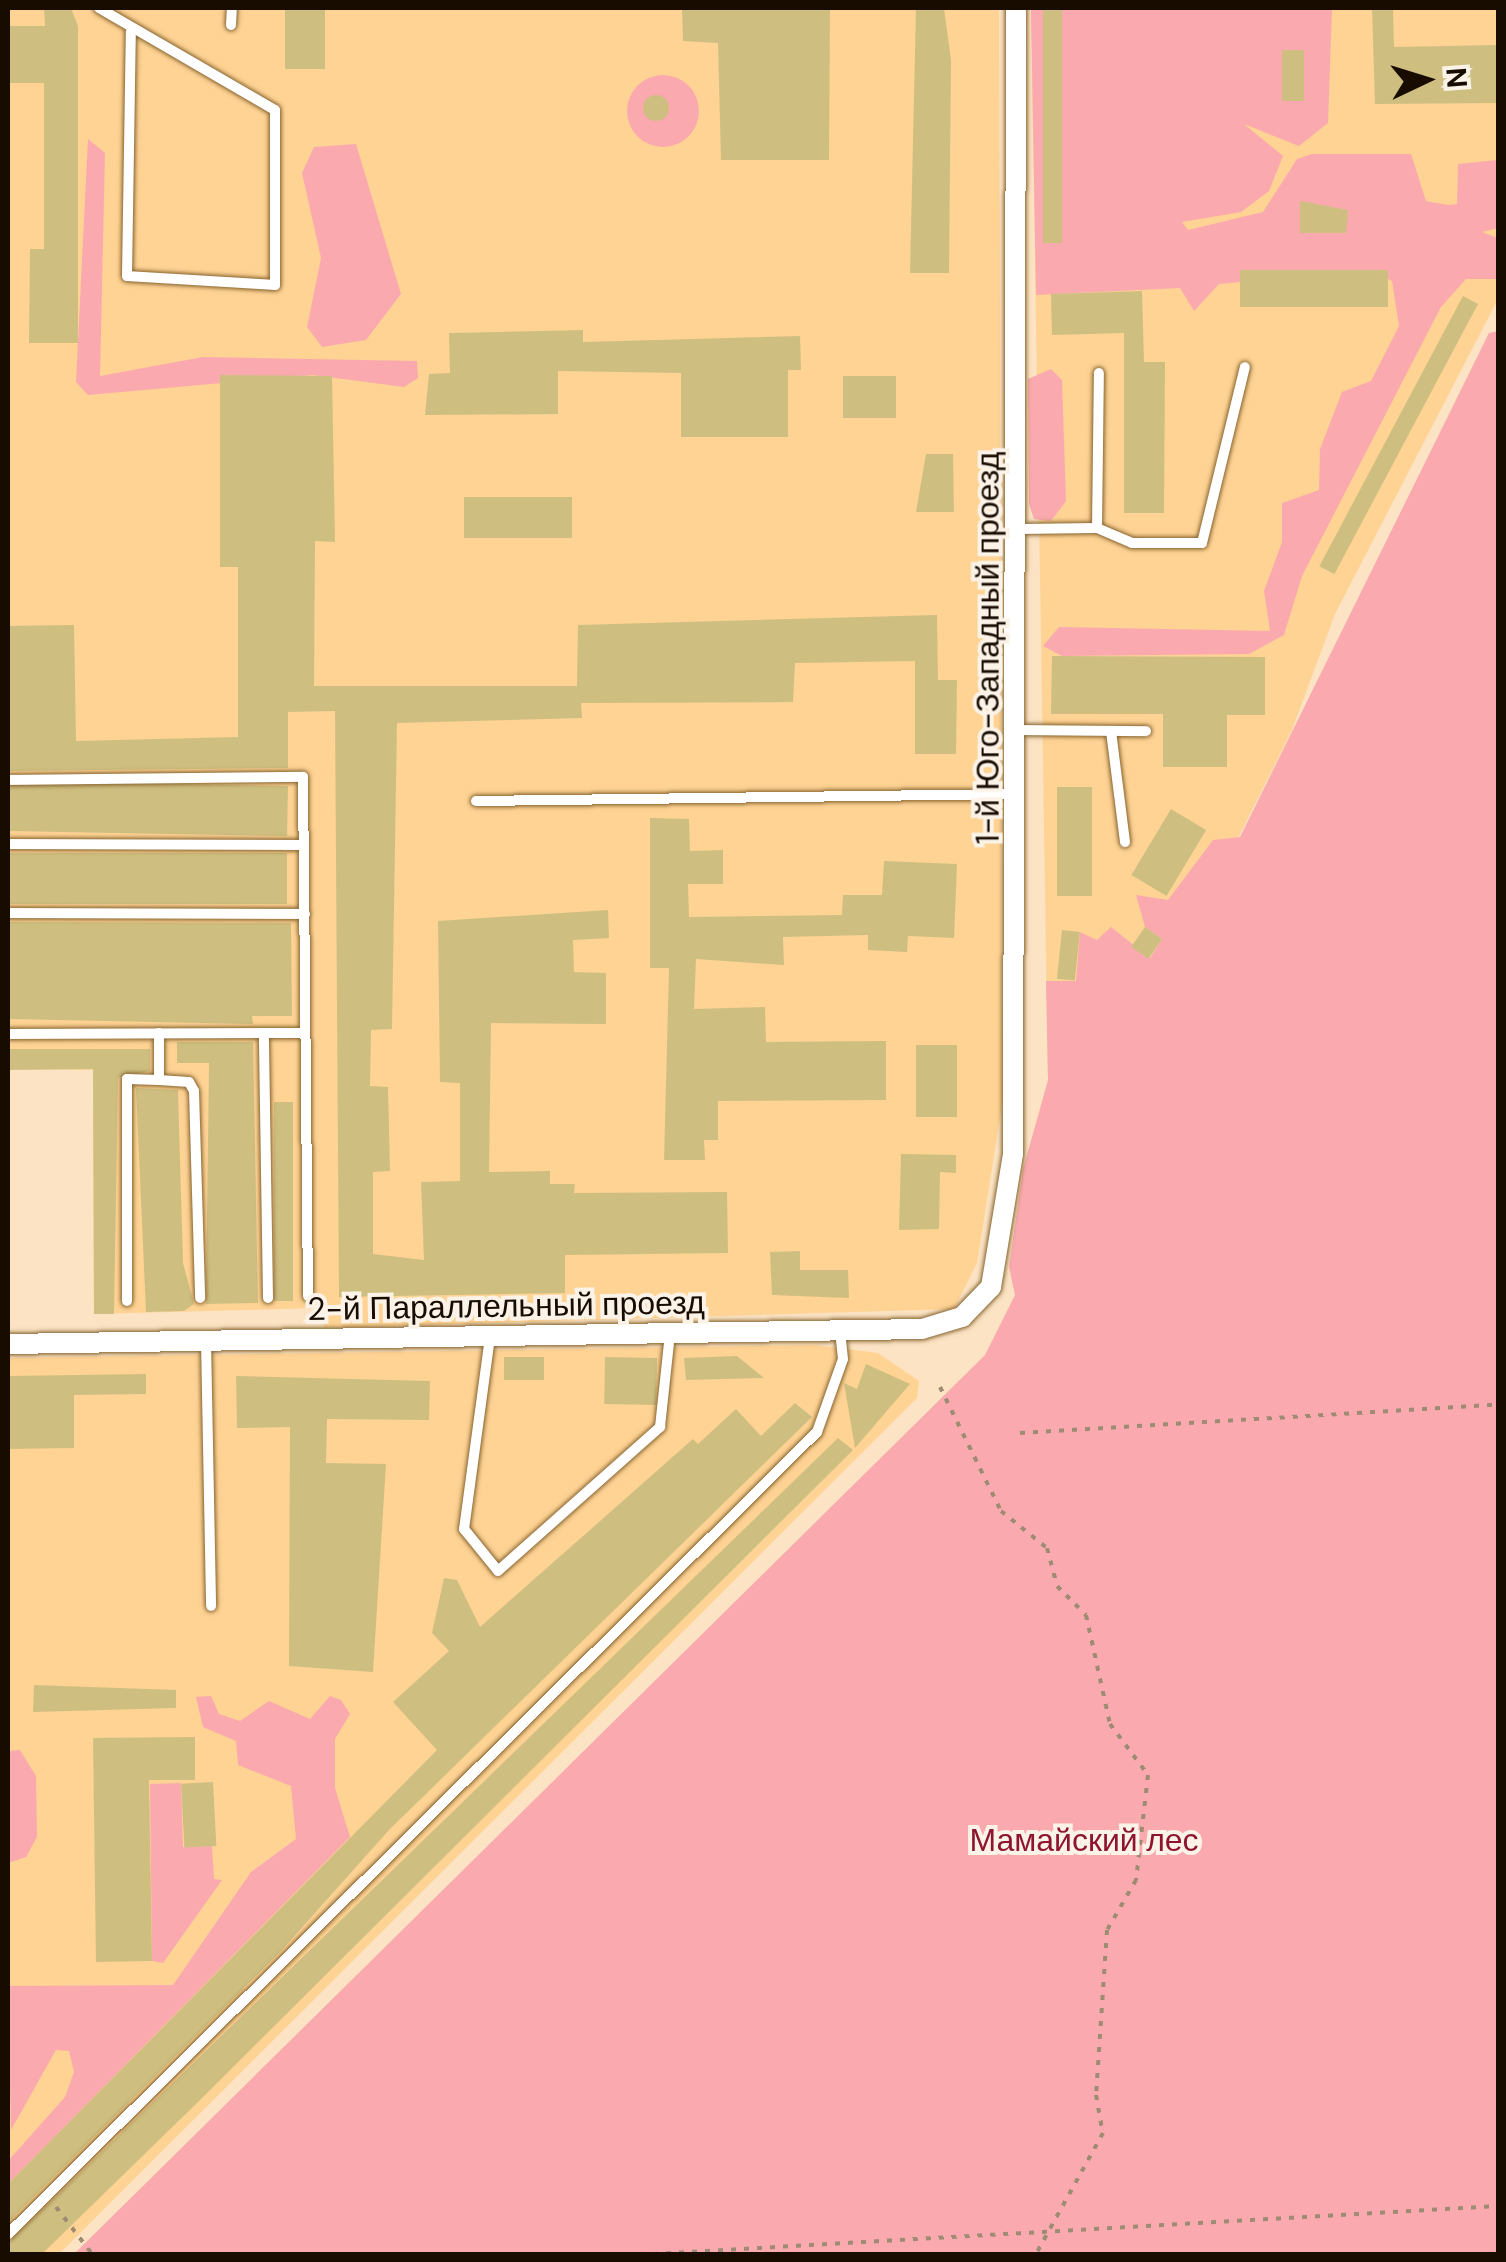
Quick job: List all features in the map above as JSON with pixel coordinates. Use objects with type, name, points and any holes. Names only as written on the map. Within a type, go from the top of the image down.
[{"type":"street","name":"1-й Юго-Западный проезд","points":[[991,1287],[1013,1154],[1019,730],[1016,8]]},
{"type":"street","name":"2-й Параллельный проезд","points":[[8,1344],[922,1329],[962,1317],[991,1287]]},
{"type":"lane","points":[[100,8],[131,32],[275,110],[275,285],[127,276],[131,32]]},
{"type":"lane","points":[[231,24],[232,8]]},
{"type":"lane","points":[[1019,529],[1097,528],[1132,543],[1202,543],[1245,367]]},
{"type":"lane","points":[[1097,528],[1099,373]]},
{"type":"lane","points":[[1019,730],[1146,731]]},
{"type":"lane","points":[[1110,731],[1125,842]]},
{"type":"lane","points":[[8,780],[303,777],[308,1296]]},
{"type":"lane","points":[[476,801],[1018,794]]},
{"type":"lane","points":[[8,844],[304,846]]},
{"type":"lane","points":[[8,913],[304,914]]},
{"type":"lane","points":[[264,1033],[268,1298]]},
{"type":"lane","points":[[8,1034],[305,1033]]},
{"type":"lane","points":[[159,1034],[159,1080]]},
{"type":"lane","points":[[127,1302],[127,1080],[159,1080],[194,1091],[200,1298]]},
{"type":"lane","points":[[8,2234],[816,1432],[843,1359],[840,1330]]},
{"type":"lane","points":[[490,1336],[464,1529],[498,1571],[660,1427],[670,1333]]},
{"type":"lane","points":[[206,1341],[211,1606]]},
{"type":"path","points":[[940,1387],[1001,1511],[1048,1548],[1057,1586],[1086,1615],[1110,1724],[1148,1775],[1136,1880],[1107,1930],[1096,2095],[1103,2134],[1042,2232],[1036,2254]]},
{"type":"path","points":[[1020,1433],[1498,1405]]},
{"type":"path","points":[[46,2196],[92,2254]]},
{"type":"path","points":[[653,2254],[1498,2206]]},
{"type":"shaded area","points":[[8,8],[999,8],[1002,1105],[977,1263],[954,1309],[324,1328],[323,1308],[94,1314],[93,1070],[8,1069]]},
{"type":"shaded area","points":[[1031,8],[1498,8],[1498,299],[1335,614],[1292,730],[1118,1078],[1048,1080]]},
{"type":"shaded area","points":[[815,1345],[878,1353],[919,1381],[917,1398],[59,2254],[8,2254],[8,1358]]},
{"type":"green space","points":[[1031,8],[1332,8],[1328,123],[1299,146],[1244,124],[1283,156],[1269,191],[1241,212],[1182,222],[1188,230],[1263,212],[1297,159],[1312,154],[1411,154],[1426,201],[1448,205],[1457,204],[1458,164],[1498,160],[1498,228],[1482,232],[1498,238],[1498,279],[1466,279],[1441,307],[1302,576],[1284,635],[1249,654],[1062,656],[1043,646],[1059,627],[1270,631],[1264,591],[1282,542],[1282,503],[1319,490],[1320,449],[1342,392],[1371,381],[1399,326],[1392,281],[1373,271],[1241,270],[1240,282],[1219,284],[1194,311],[1180,288],[1036,295]]},
{"type":"green space","points":[[663,75],[688,86],[699,111],[688,136],[663,147],[638,136],[627,111],[638,86]]},
{"type":"green space","points":[[88,139],[105,153],[100,376],[203,357],[417,361],[418,378],[404,387],[313,375],[88,395],[76,382]]},
{"type":"green space","points":[[356,144],[401,294],[366,340],[322,347],[307,327],[321,258],[302,173],[314,147]]},
{"type":"green space","name":"Мамайский лес","points":[[1498,331],[1498,2254],[74,2254],[985,1355],[1015,1295],[1009,1267],[1023,1169],[1048,1080],[1046,981],[1076,981],[1080,932],[1097,940],[1111,927],[1150,958],[1162,939],[1145,927],[1136,895],[1168,900],[1213,840],[1240,837],[1489,333]]},
{"type":"green space","points":[[1051,369],[1062,380],[1066,501],[1051,521],[1034,519],[1029,504],[1028,379]]},
{"type":"green space","points":[[211,1696],[219,1714],[240,1721],[269,1701],[310,1719],[330,1696],[341,1700],[350,1714],[335,1739],[335,1788],[350,1837],[8,2184],[8,2161],[65,2097],[74,2072],[69,2051],[56,2050],[11,2130],[8,1986],[173,1985],[251,1872],[296,1839],[291,1786],[238,1765],[236,1741],[203,1727],[196,1697]]},
{"type":"green space","points":[[20,1750],[36,1776],[37,1837],[26,1857],[8,1863],[8,1751]]},
{"type":"green space","points":[[181,1783],[183,1847],[212,1846],[214,1879],[222,1880],[163,1963],[152,1961],[150,1784]]},
{"type":"building","points":[[44,8],[71,8],[78,26],[78,343],[29,343],[30,249],[44,249],[44,83],[8,83],[8,26],[45,26]]},
{"type":"building","points":[[285,8],[325,8],[325,69],[285,69]]},
{"type":"building","points":[[682,8],[830,8],[829,160],[721,160],[718,43],[683,41]]},
{"type":"building","points":[[916,8],[944,8],[951,60],[949,273],[910,273]]},
{"type":"building","points":[[1043,8],[1062,8],[1062,243],[1043,243]]},
{"type":"building","points":[[1372,8],[1393,8],[1394,47],[1498,45],[1498,103],[1375,104]]},
{"type":"building","points":[[1282,50],[1304,50],[1304,101],[1282,101]]},
{"type":"building","points":[[656,95],[665,99],[669,108],[665,117],[656,121],[647,117],[643,108],[647,99]]},
{"type":"building","points":[[1300,201],[1348,210],[1346,233],[1300,233]]},
{"type":"building","points":[[1240,270],[1388,270],[1388,307],[1240,307]]},
{"type":"building","points":[[1142,291],[1144,362],[1165,362],[1164,513],[1124,513],[1124,333],[1052,335],[1051,294]]},
{"type":"building","points":[[1463,296],[1478,304],[1334,574],[1319,566]]},
{"type":"building","points":[[583,330],[583,342],[800,336],[801,370],[788,370],[788,437],[681,437],[681,373],[558,371],[558,414],[425,415],[429,374],[450,373],[449,333]]},
{"type":"building","points":[[220,375],[332,376],[335,542],[315,541],[314,686],[577,686],[578,625],[937,615],[938,680],[957,680],[956,754],[915,754],[915,661],[795,663],[793,702],[581,703],[582,718],[397,723],[392,1029],[371,1030],[370,1086],[388,1087],[390,1171],[373,1172],[373,1254],[424,1260],[421,1182],[460,1181],[460,1083],[440,1082],[438,921],[608,910],[609,938],[573,940],[574,972],[606,973],[606,1024],[491,1023],[489,1172],[550,1171],[550,1184],[575,1184],[574,1193],[727,1192],[728,1253],[565,1255],[565,1293],[339,1297],[335,711],[288,712],[288,768],[8,771],[8,626],[74,625],[76,741],[238,737],[238,567],[220,567]]},
{"type":"building","points":[[843,376],[896,376],[896,418],[843,418]]},
{"type":"building","points":[[926,454],[953,454],[954,512],[916,512]]},
{"type":"building","points":[[464,497],[572,497],[572,538],[464,538]]},
{"type":"building","points":[[1052,656],[1265,657],[1265,715],[1227,715],[1227,767],[1163,767],[1163,714],[1051,714]]},
{"type":"building","points":[[8,781],[288,786],[287,836],[8,831]]},
{"type":"building","points":[[1057,787],[1092,787],[1092,896],[1057,896]]},
{"type":"building","points":[[1171,809],[1206,830],[1166,896],[1131,875]]},
{"type":"building","points":[[650,818],[689,819],[690,851],[723,850],[723,884],[688,884],[689,917],[842,915],[843,895],[882,895],[884,861],[957,864],[954,938],[908,936],[907,952],[868,950],[868,935],[783,937],[784,965],[696,959],[694,1009],[765,1007],[766,1042],[886,1041],[886,1100],[718,1101],[718,1140],[704,1140],[705,1160],[664,1160],[669,968],[650,968]]},
{"type":"building","points":[[8,853],[287,853],[287,904],[8,904]]},
{"type":"building","points":[[8,922],[291,923],[292,1016],[252,1016],[253,1024],[8,1019]]},
{"type":"building","points":[[1145,927],[1162,939],[1148,959],[1131,947]]},
{"type":"building","points":[[1062,930],[1080,932],[1075,981],[1057,979]]},
{"type":"building","points":[[177,1042],[253,1042],[258,1303],[206,1304],[209,1063],[177,1063]]},
{"type":"building","points":[[916,1045],[957,1045],[957,1117],[916,1117]]},
{"type":"building","points":[[8,1049],[150,1049],[150,1071],[118,1078],[114,1314],[94,1314],[93,1069],[8,1070]]},
{"type":"building","points":[[136,1088],[178,1090],[183,1263],[194,1304],[184,1311],[146,1312]]},
{"type":"building","points":[[274,1102],[293,1102],[293,1301],[274,1301]]},
{"type":"building","points":[[901,1154],[956,1155],[956,1173],[940,1172],[939,1229],[899,1230]]},
{"type":"building","points":[[800,1251],[800,1270],[848,1270],[849,1298],[772,1295],[770,1252]]},
{"type":"building","points":[[737,1356],[764,1378],[686,1380],[684,1358]]},
{"type":"building","points":[[504,1357],[544,1357],[544,1380],[504,1380]]},
{"type":"building","points":[[605,1357],[657,1358],[656,1405],[604,1404]]},
{"type":"building","points":[[866,1364],[910,1384],[855,1448],[844,1383],[857,1389]]},
{"type":"building","points":[[146,1374],[146,1394],[74,1395],[74,1448],[8,1449],[8,1376]]},
{"type":"building","points":[[236,1376],[430,1381],[429,1420],[327,1419],[326,1463],[386,1464],[373,1672],[289,1666],[290,1427],[237,1428]]},
{"type":"building","points":[[795,1403],[812,1417],[389,1830],[281,1951],[8,2222],[8,2184],[437,1750],[393,1702],[449,1651],[432,1633],[444,1578],[457,1580],[480,1627],[693,1439],[698,1444],[736,1409],[761,1436]]},
{"type":"building","points":[[838,1438],[853,1450],[197,2103],[42,2254],[8,2254],[8,2243]]},
{"type":"building","points":[[34,1685],[176,1690],[176,1708],[33,1712]]},
{"type":"building","points":[[195,1737],[195,1780],[149,1780],[152,1961],[96,1962],[93,1738]]},
{"type":"building","points":[[213,1782],[216,1846],[184,1848],[181,1784]]}]
